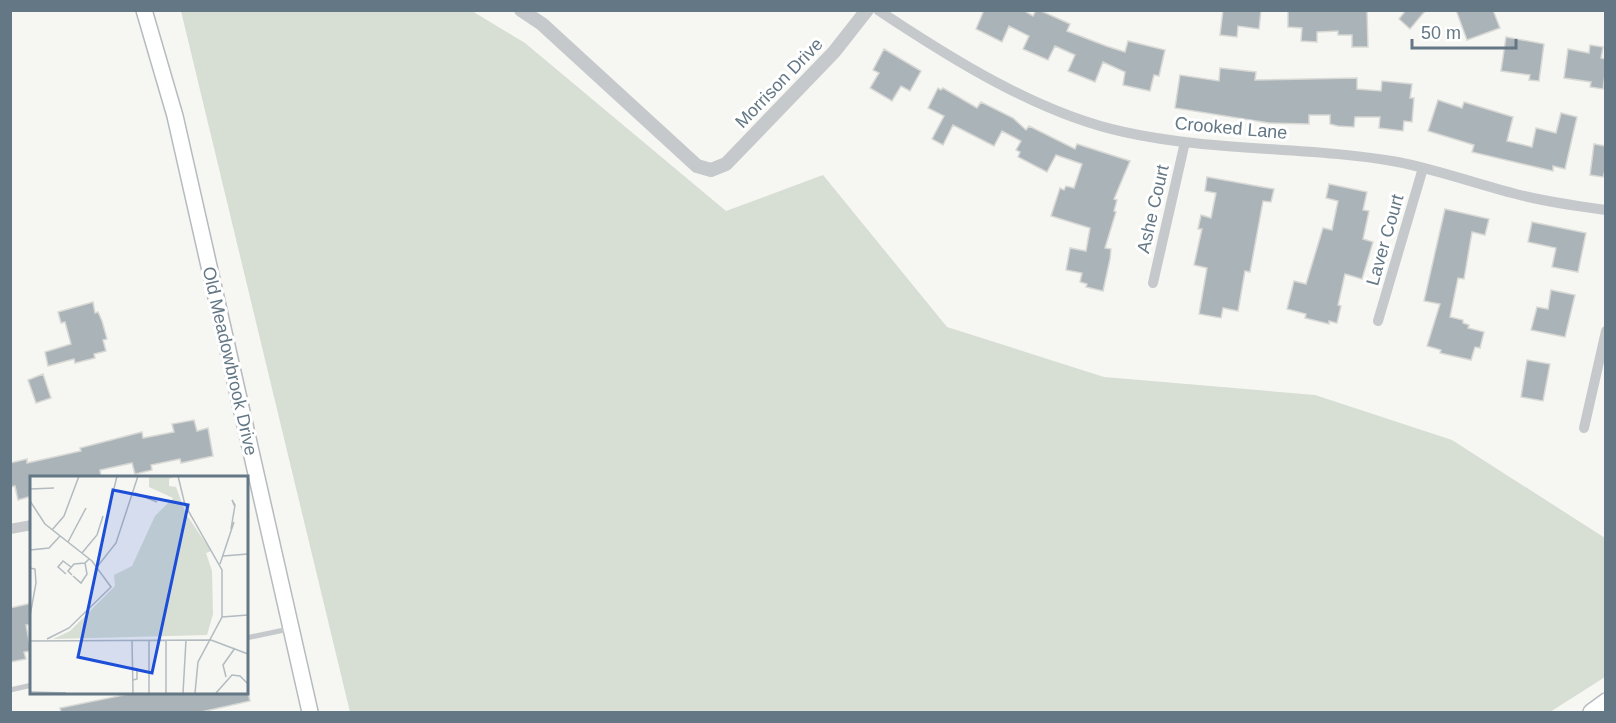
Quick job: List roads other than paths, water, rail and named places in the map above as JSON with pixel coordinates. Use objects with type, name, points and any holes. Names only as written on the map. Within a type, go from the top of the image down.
[{"type":"main road","name":"Old Meadowbrook Drive","points":[[144,10],[175,116],[250,476],[291,628],[310,712]]},
{"type":"main road","points":[[1591,712],[1605,701]]},
{"type":"street","name":"Morrison Drive","points":[[521,10],[542,24],[697,166],[707,169],[726,164],[777,114],[834,52],[867,10]]},
{"type":"street","name":"Crooked Lane","points":[[878,10],[938,50],[983,76],[1079,119],[1124,132],[1185,142],[1353,155],[1423,168],[1518,195],[1605,210]]},
{"type":"street","name":"Ashe Court","points":[[1153,283],[1185,142]]},
{"type":"street","name":"Laver Court","points":[[1378,321],[1423,168]]},
{"type":"street","points":[[1584,428],[1605,331]]},
{"type":"street","points":[[10,529],[30,525]]},
{"type":"lane","points":[[248,638],[291,628]]},
{"type":"lane","points":[[10,690],[30,685]]}]
